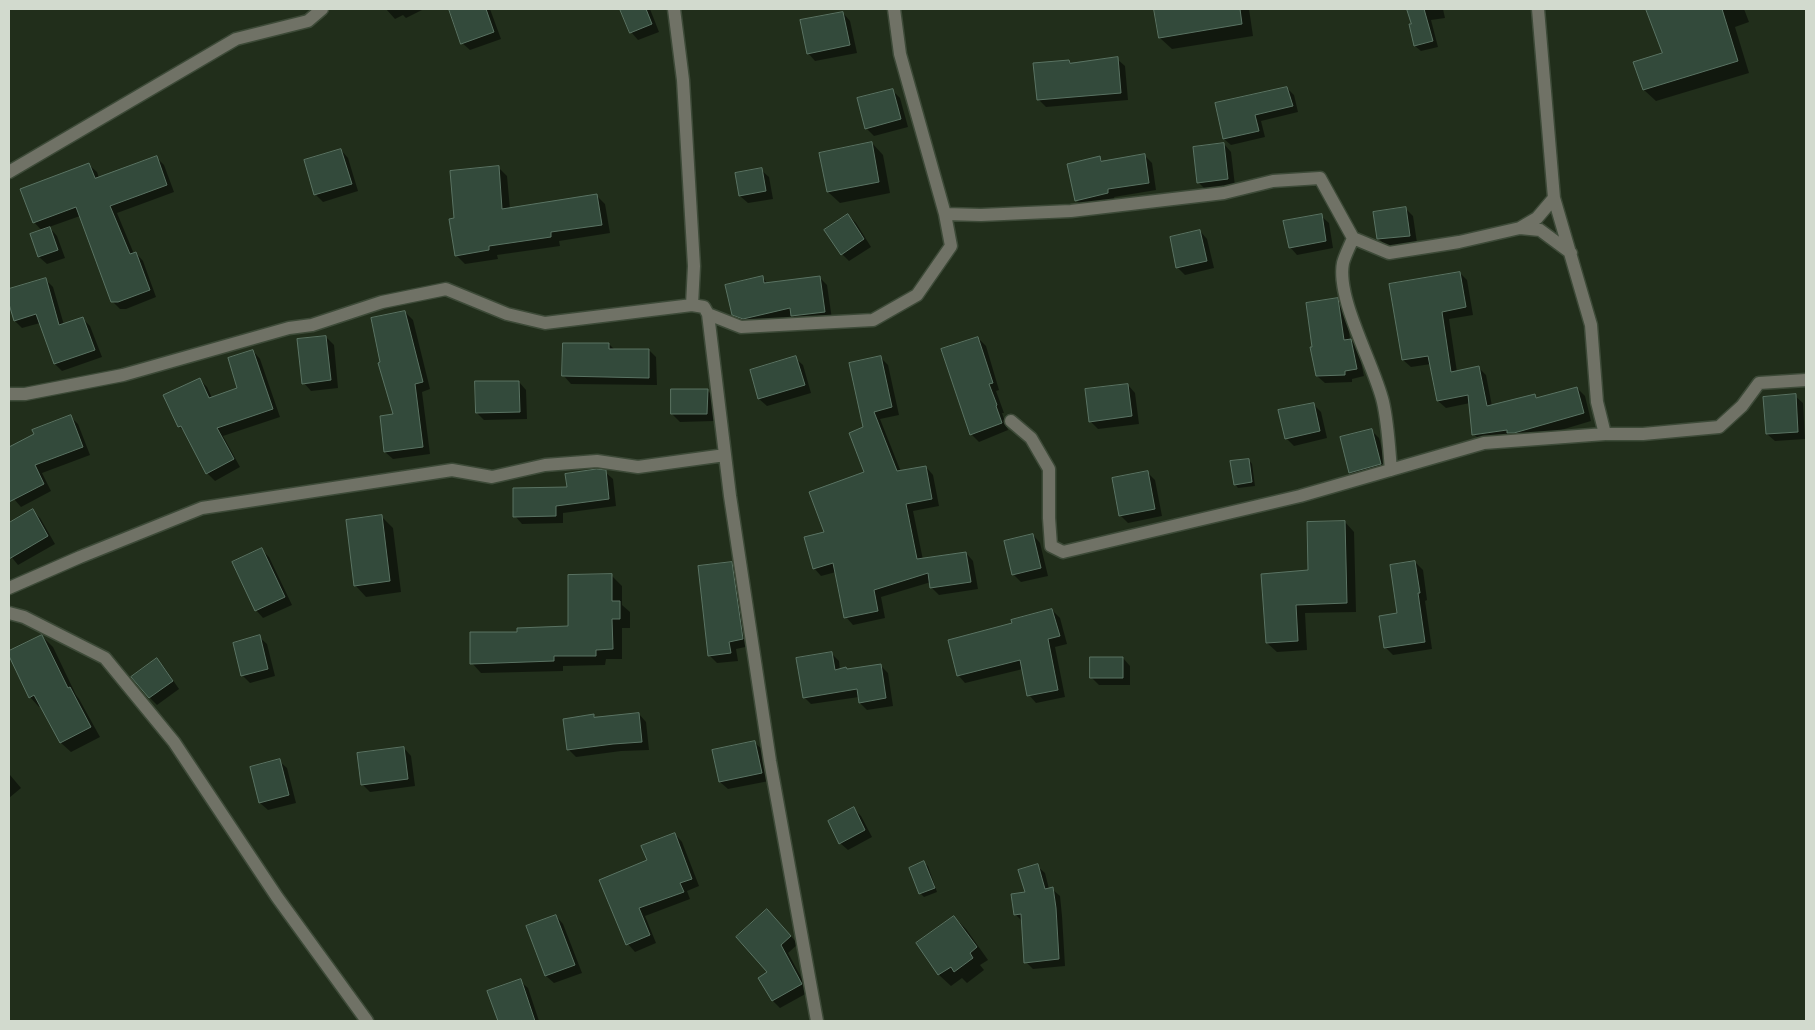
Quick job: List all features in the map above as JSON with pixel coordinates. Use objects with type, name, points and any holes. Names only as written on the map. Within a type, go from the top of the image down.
[{"type":"street","points":[[9,172],[236,39],[308,21],[322,9]]},
{"type":"street","points":[[674,9],[683,80],[694,266],[692,305]]},
{"type":"street","points":[[708,314],[742,327],[873,320],[918,295],[950,246],[945,214],[900,54],[894,9]]},
{"type":"street","points":[[1538,9],[1554,198],[1591,324],[1596,402],[1605,434]]},
{"type":"street","points":[[945,214],[981,215],[1071,211],[1224,193],[1273,181],[1320,178],[1353,238],[1389,253],[1459,242],[1520,228],[1537,218],[1554,198]]},
{"type":"street","points":[[1520,228],[1540,230],[1571,253]]},
{"type":"street","points":[[1353,238],[1343,264],[1343,284],[1350,311],[1373,368],[1383,402],[1391,470]]},
{"type":"street","points":[[9,394],[25,394],[123,375],[289,328],[312,325],[382,302],[446,289],[507,314],[545,323],[692,305],[704,306],[708,314],[725,455],[770,761],[817,1021]]},
{"type":"street","points":[[1011,421],[1031,438],[1048,469],[1051,546],[1063,552],[1300,496],[1484,443],[1605,434],[1643,434],[1719,427],[1742,406],[1759,383],[1806,380]]},
{"type":"street","points":[[9,588],[202,508],[452,470],[492,477],[554,465],[597,461],[638,467],[725,455]]},
{"type":"street","points":[[9,613],[24,618],[105,658],[174,742],[277,897],[367,1021]]},
{"type":"building","points":[[449,9],[486,9],[494,32],[461,44]]},
{"type":"building","points":[[620,9],[646,9],[652,24],[630,33]]},
{"type":"building","points":[[1154,9],[1240,9],[1242,24],[1159,38]]},
{"type":"building","points":[[1407,9],[1424,9],[1433,41],[1414,46]]},
{"type":"building","points":[[1646,9],[1722,9],[1738,61],[1643,90],[1633,62],[1662,53]]},
{"type":"building","points":[[843,12],[850,45],[807,54],[800,20]]},
{"type":"building","points":[[1118,57],[1121,93],[1037,100],[1033,63],[1069,60],[1070,63]]},
{"type":"building","points":[[1287,87],[1293,106],[1255,115],[1259,131],[1223,139],[1215,103]]},
{"type":"building","points":[[893,89],[901,119],[865,129],[857,98]]},
{"type":"building","points":[[872,142],[879,182],[827,192],[819,153]]},
{"type":"building","points":[[1224,143],[1228,179],[1197,183],[1193,147]]},
{"type":"building","points":[[341,149],[352,184],[314,195],[304,160]]},
{"type":"building","points":[[1145,154],[1149,183],[1108,189],[1108,193],[1075,201],[1067,164],[1100,156],[1101,161]]},
{"type":"building","points":[[157,156],[167,185],[110,206],[130,254],[136,252],[150,290],[118,302],[111,302],[76,207],[33,223],[20,189],[89,163],[95,178]]},
{"type":"building","points":[[499,166],[502,209],[597,194],[602,225],[551,232],[551,237],[489,246],[489,250],[455,256],[449,219],[454,218],[450,171]]},
{"type":"building","points":[[762,168],[766,191],[739,196],[735,173]]},
{"type":"building","points":[[1406,207],[1410,236],[1377,239],[1373,212]]},
{"type":"building","points":[[848,214],[864,239],[841,255],[824,230]]},
{"type":"building","points":[[1322,214],[1326,241],[1289,248],[1283,221]]},
{"type":"building","points":[[50,227],[58,250],[38,257],[30,234]]},
{"type":"building","points":[[1200,230],[1207,261],[1176,268],[1170,237]]},
{"type":"building","points":[[1460,272],[1466,307],[1442,312],[1451,372],[1479,366],[1487,406],[1535,394],[1536,398],[1577,387],[1584,413],[1514,433],[1507,433],[1507,430],[1472,435],[1468,395],[1437,401],[1428,356],[1402,360],[1389,284]]},
{"type":"building","points":[[763,276],[764,283],[820,276],[825,312],[791,316],[790,308],[743,319],[732,315],[725,285]]},
{"type":"building","points":[[46,278],[59,325],[83,317],[95,350],[54,364],[36,314],[14,321],[9,304],[9,289]]},
{"type":"building","points":[[1338,298],[1344,340],[1351,339],[1357,369],[1345,371],[1345,375],[1316,376],[1310,347],[1312,347],[1306,303]]},
{"type":"building","points":[[405,311],[423,382],[415,384],[423,447],[384,452],[380,416],[393,414],[378,363],[380,362],[371,318]]},
{"type":"building","points":[[326,336],[331,380],[302,384],[297,339]]},
{"type":"building","points":[[978,337],[993,383],[989,384],[1002,423],[970,435],[941,349]]},
{"type":"building","points":[[563,343],[609,343],[609,349],[649,349],[649,378],[562,376]]},
{"type":"building","points":[[253,350],[273,409],[217,428],[234,459],[206,474],[181,426],[178,427],[163,395],[200,378],[209,398],[237,388],[228,358]]},
{"type":"building","points":[[796,356],[805,385],[758,399],[750,370]]},
{"type":"building","points":[[881,356],[892,407],[874,412],[897,471],[926,466],[932,499],[906,504],[917,559],[966,552],[971,582],[930,588],[928,573],[874,590],[878,611],[844,618],[833,563],[813,569],[804,537],[824,532],[809,492],[864,472],[849,433],[863,427],[849,363]]},
{"type":"building","points":[[475,381],[519,381],[520,412],[476,413]]},
{"type":"building","points":[[1128,384],[1132,416],[1089,422],[1085,389]]},
{"type":"building","points":[[671,389],[708,389],[707,414],[671,414]]},
{"type":"building","points":[[1796,394],[1798,432],[1766,434],[1763,397]]},
{"type":"building","points":[[1314,403],[1320,431],[1285,439],[1278,410]]},
{"type":"building","points":[[71,415],[83,447],[35,465],[44,484],[9,502],[9,447],[34,434],[32,430]]},
{"type":"building","points":[[1372,429],[1381,464],[1349,473],[1340,437]]},
{"type":"building","points":[[1249,459],[1252,482],[1234,485],[1230,461]]},
{"type":"building","points":[[597,469],[606,470],[609,499],[556,506],[556,516],[513,517],[513,488],[567,487],[565,474]]},
{"type":"building","points":[[1148,471],[1155,509],[1119,516],[1112,478]]},
{"type":"building","points":[[33,509],[48,536],[9,559],[9,523]]},
{"type":"building","points":[[382,515],[390,581],[354,586],[346,520]]},
{"type":"building","points":[[1345,521],[1347,603],[1296,605],[1298,641],[1266,643],[1261,574],[1308,570],[1307,522]]},
{"type":"building","points":[[1033,534],[1041,568],[1012,575],[1004,541]]},
{"type":"building","points":[[262,548],[285,597],[255,611],[232,562]]},
{"type":"building","points":[[1415,561],[1425,642],[1384,648],[1379,616],[1397,613],[1390,565]]},
{"type":"building","points":[[732,562],[743,639],[729,642],[731,653],[708,656],[698,566]]},
{"type":"building","points":[[612,574],[612,601],[620,601],[620,619],[612,619],[613,649],[596,650],[596,656],[554,656],[554,661],[470,664],[470,632],[517,632],[517,628],[568,626],[568,575]]},
{"type":"building","points":[[1052,609],[1060,636],[1048,639],[1058,690],[1027,696],[1020,660],[957,676],[948,640],[1012,623],[1011,620]]},
{"type":"building","points":[[42,635],[68,688],[70,687],[91,727],[60,743],[34,695],[29,698],[9,656],[9,651]]},
{"type":"building","points":[[260,635],[268,669],[241,676],[233,643]]},
{"type":"building","points":[[832,652],[835,670],[846,667],[847,669],[881,664],[886,698],[859,703],[857,689],[803,698],[796,658]]},
{"type":"building","points":[[1090,657],[1123,657],[1123,678],[1090,678]]},
{"type":"building","points":[[157,658],[173,681],[149,698],[131,677]]},
{"type":"building","points":[[639,713],[642,742],[567,750],[563,719],[594,714],[594,717]]},
{"type":"building","points":[[755,741],[762,773],[719,782],[712,750]]},
{"type":"building","points":[[404,747],[408,779],[361,785],[357,753]]},
{"type":"building","points":[[280,759],[289,795],[259,803],[250,767]]},
{"type":"building","points":[[854,807],[865,830],[839,844],[828,821]]},
{"type":"building","points":[[675,833],[692,879],[680,883],[684,892],[639,908],[650,935],[626,945],[599,880],[647,860],[641,846]]},
{"type":"building","points":[[924,861],[935,888],[919,894],[909,868]]},
{"type":"building","points":[[1038,864],[1045,889],[1053,887],[1059,959],[1024,963],[1021,914],[1014,915],[1011,894],[1025,892],[1018,870]]},
{"type":"building","points":[[767,909],[791,936],[781,945],[802,984],[772,1001],[758,978],[767,972],[736,937]]},
{"type":"building","points":[[556,915],[575,965],[545,976],[526,926]]},
{"type":"building","points":[[954,916],[977,947],[970,953],[973,958],[954,972],[951,967],[938,975],[916,943]]},
{"type":"building","points":[[521,979],[535,1021],[498,1021],[487,991]]}]
